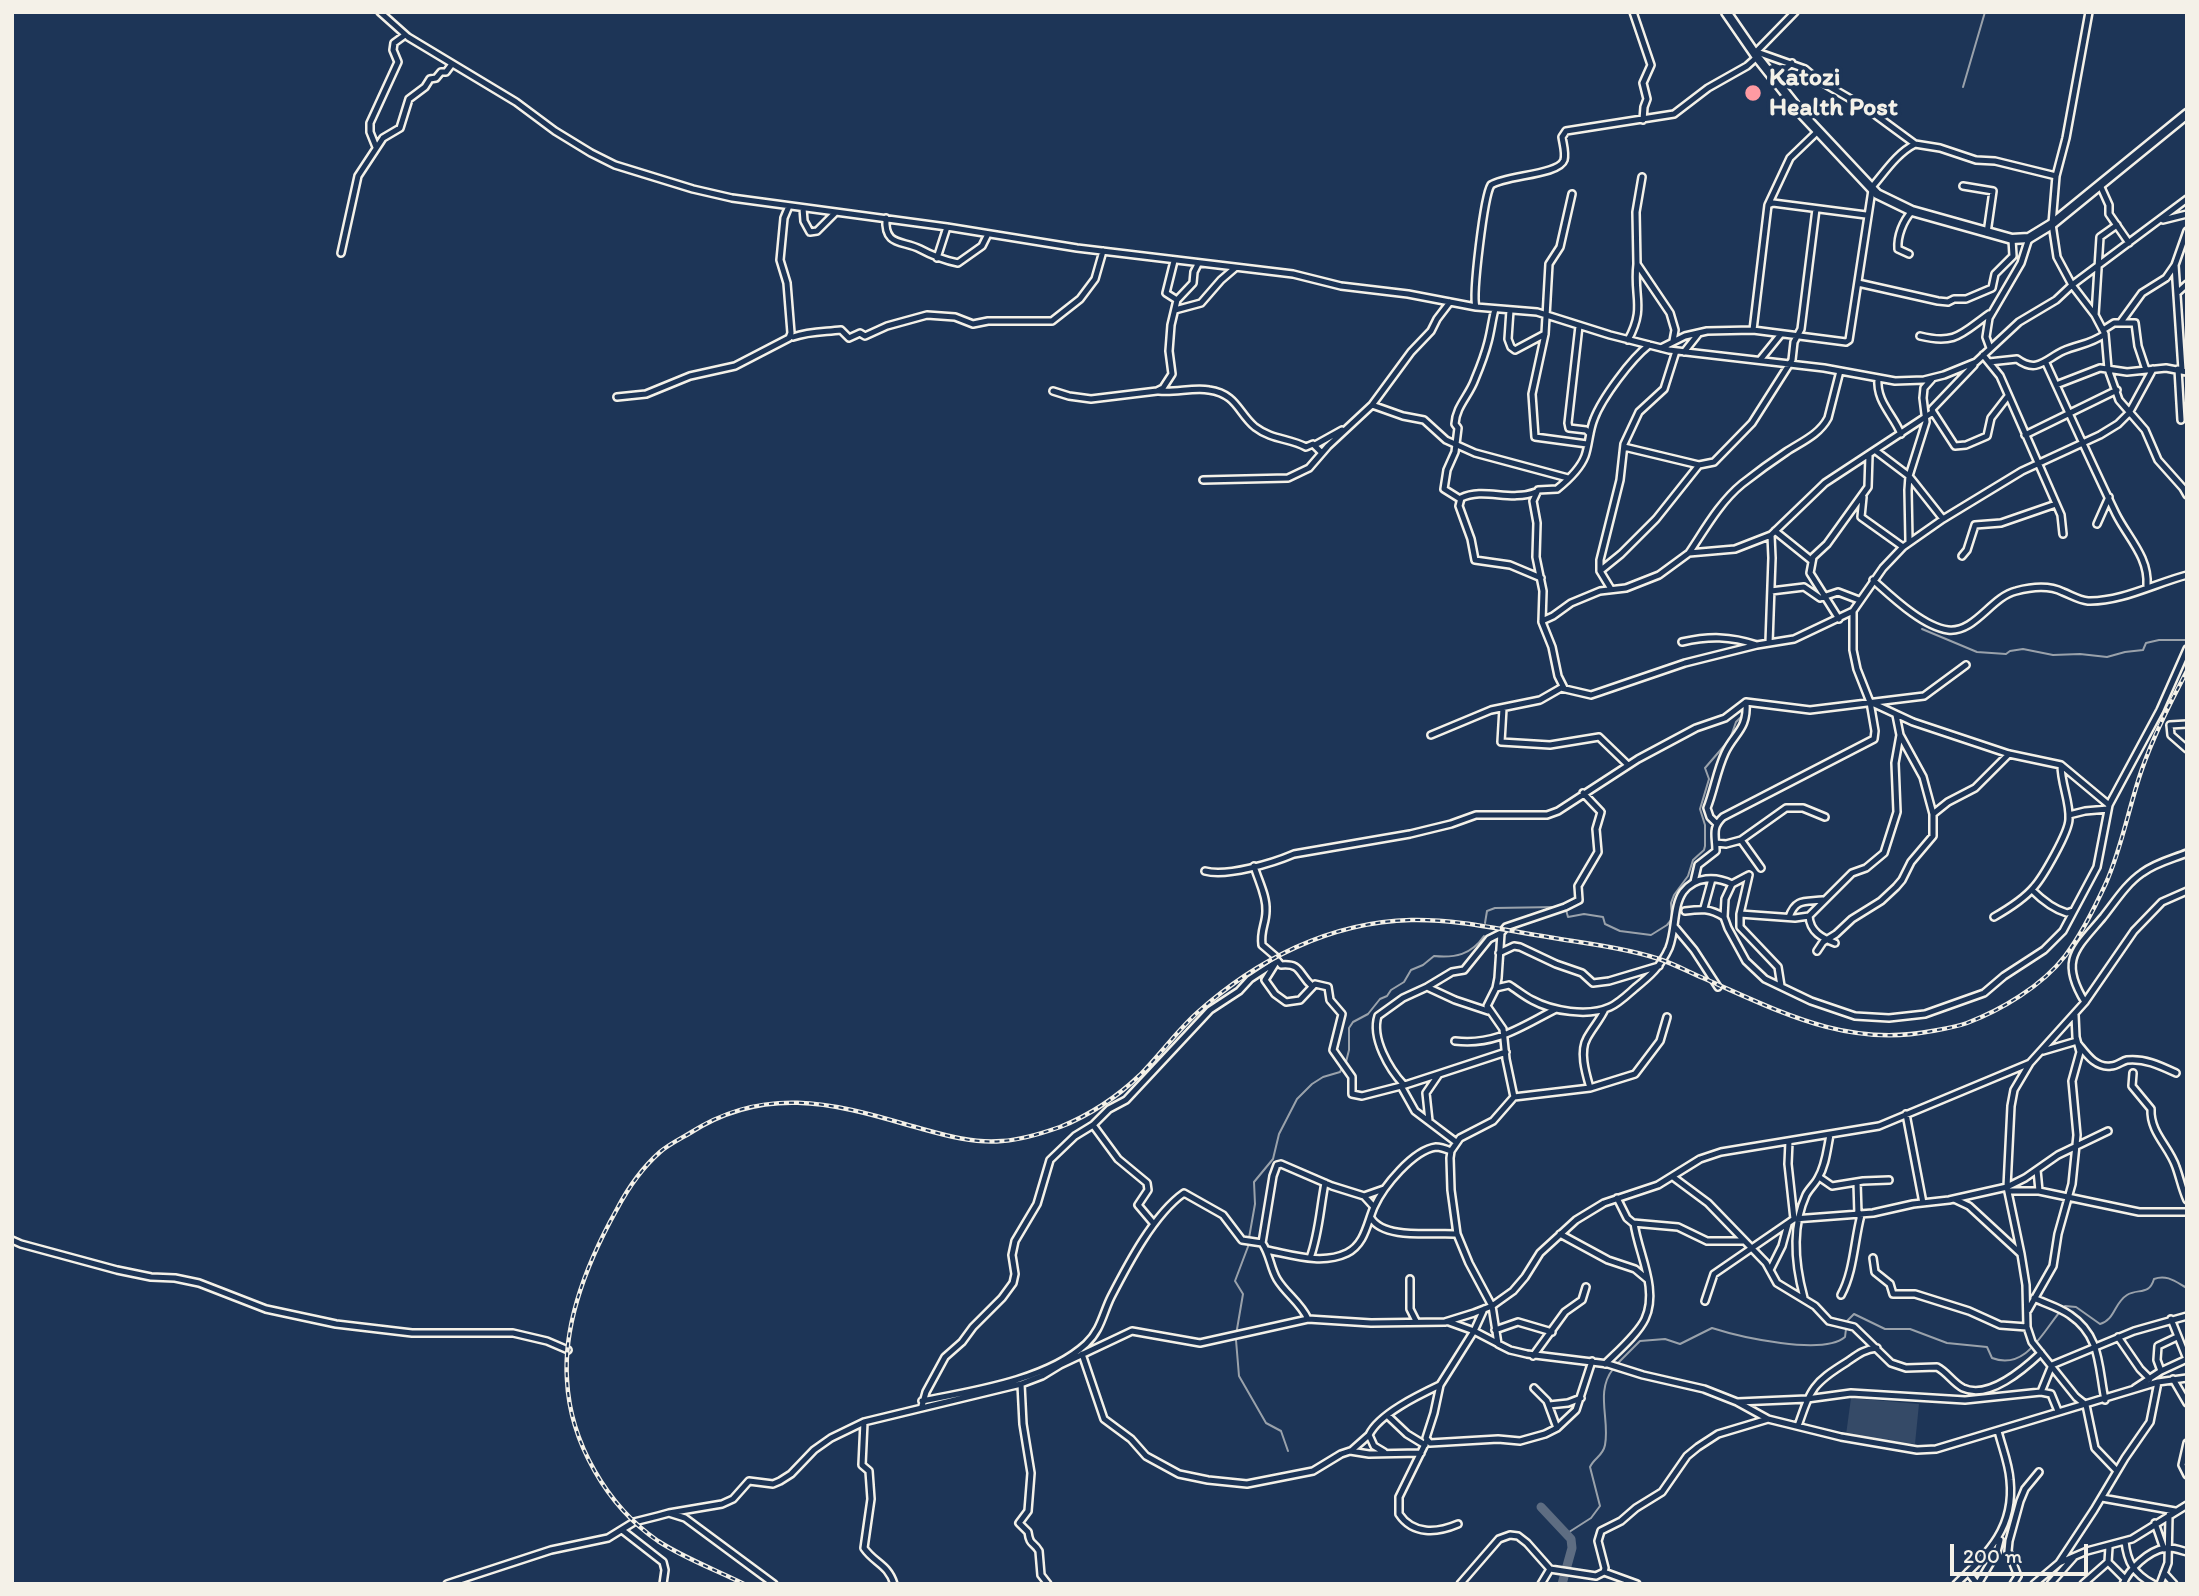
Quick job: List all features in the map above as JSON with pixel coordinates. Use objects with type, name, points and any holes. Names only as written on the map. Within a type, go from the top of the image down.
[{"type":"main road","points":[[1726,12],[1773,79],[1872,189],[1886,200],[1912,211],[2012,239],[2029,238],[2052,224],[2187,114]]},
{"type":"street","points":[[380,12],[405,35],[516,102],[555,131],[609,163],[693,190],[732,198],[1174,261],[1293,274],[1341,286],[1408,294],[1476,307],[1546,314],[1628,340],[1676,351],[1760,360],[1907,382],[1933,378],[1976,362]]},
{"type":"street","points":[[1633,12],[1650,62],[1643,83],[1647,99],[1643,120]]},
{"type":"street","points":[[1476,307],[1475,281],[1485,208],[1491,185],[1512,177],[1555,169],[1562,164],[1565,156],[1562,137],[1566,131],[1643,120],[1680,111],[1708,88],[1739,71],[1795,12]]},
{"type":"street","points":[[2089,12],[2066,138],[2056,176],[2052,224],[2057,257],[2072,285],[2095,315],[2104,332],[2108,369],[2119,400],[2145,430],[2152,452],[2187,495]]},
{"type":"street","points":[[376,147],[369,129],[370,123],[398,62],[393,50],[394,43],[405,35]]},
{"type":"street","points":[[1756,54],[1805,69],[1818,80],[1866,108],[1915,144],[1940,148],[1976,160],[1993,160],[2056,176]]},
{"type":"street","points":[[341,253],[355,185],[376,147],[387,135],[400,128],[410,97],[425,87],[430,79],[446,72],[452,64]]},
{"type":"street","points":[[1773,79],[1792,64]]},
{"type":"street","points":[[1753,330],[1768,205],[1790,158],[1818,132]]},
{"type":"street","points":[[1661,348],[1699,332],[1717,329],[1753,330],[1846,342],[1849,340],[1872,189],[1887,167],[1915,144]]},
{"type":"street","points":[[1628,340],[1637,321],[1639,295],[1635,287],[1636,212],[1642,177]]},
{"type":"street","points":[[2099,185],[2109,205],[2109,214],[2129,243]]},
{"type":"street","points":[[1963,186],[1993,191],[1987,233]]},
{"type":"street","points":[[1572,194],[1560,247],[1549,264],[1545,334],[1532,394],[1533,435],[1546,440],[1587,444]]},
{"type":"street","points":[[2008,396],[1992,418],[1987,436],[1962,446],[1955,446],[1932,409],[1990,348],[2026,317],[2056,300],[2072,285],[2187,199]]},
{"type":"street","points":[[1768,205],[1773,203],[1866,215]]},
{"type":"street","points":[[617,397],[646,394],[690,376],[735,366],[789,338],[791,333],[787,283],[780,260],[784,218],[789,206]]},
{"type":"street","points":[[803,208],[804,221],[810,232],[817,231],[835,212]]},
{"type":"street","points":[[1624,447],[1699,465],[1714,462],[1756,418],[1792,360],[1794,342],[1799,336],[1816,209]]},
{"type":"street","points":[[1909,254],[1898,249],[1897,244],[1905,220],[1912,211]]},
{"type":"street","points":[[2159,221],[2187,214]]},
{"type":"street","points":[[886,219],[886,230],[896,243],[920,249],[937,258],[960,262],[985,243],[988,234]]},
{"type":"street","points":[[2095,315],[2100,237],[2117,225]]},
{"type":"street","points":[[937,258],[947,227]]},
{"type":"street","points":[[2121,322],[2142,293],[2166,278],[2175,265],[2187,232]]},
{"type":"street","points":[[1920,336],[1937,340],[1958,335],[1974,328],[1992,312],[2025,254],[2029,238]]},
{"type":"street","points":[[1858,283],[1938,301],[1966,299],[1992,288],[1997,271],[2013,256],[2012,239]]},
{"type":"street","points":[[793,337],[822,330],[841,330],[849,338],[860,333],[865,336],[887,326],[927,315],[955,317],[973,324],[1003,320],[1052,321],[1080,299],[1095,279],[1103,251]]},
{"type":"street","points":[[1174,261],[1167,293],[1177,300]]},
{"type":"street","points":[[1159,391],[1172,374],[1169,343],[1177,300],[1193,283],[1198,264]]},
{"type":"street","points":[[1637,264],[1670,313],[1675,330],[1673,341]]},
{"type":"street","points":[[2175,265],[2182,370],[2181,420]]},
{"type":"street","points":[[1175,310],[1201,303],[1235,268]]},
{"type":"street","points":[[2177,293],[2187,284]]},
{"type":"street","points":[[1203,480],[1288,478],[1309,468],[1372,405],[1410,352],[1431,331],[1435,320],[1450,302]]},
{"type":"street","points":[[1460,499],[1444,489],[1455,452],[1457,410],[1472,386],[1486,349],[1495,309]]},
{"type":"street","points":[[1510,310],[1508,339],[1511,347],[1524,347],[1545,334]]},
{"type":"street","points":[[1990,348],[1986,332],[1992,312]]},
{"type":"street","points":[[2178,319],[2187,325]]},
{"type":"street","points":[[1990,362],[2017,359],[2024,364],[2046,363],[2060,353],[2083,346],[2114,323],[2121,322],[2136,324],[2138,346],[2150,370]]},
{"type":"street","points":[[1579,326],[1568,423],[1569,428],[1586,430],[1590,434]]},
{"type":"street","points":[[1684,352],[1699,332]]},
{"type":"street","points":[[1760,360],[1781,334]]},
{"type":"street","points":[[1460,499],[1469,495],[1487,494],[1514,497],[1557,489],[1583,461],[1593,421],[1606,394],[1648,345]]},
{"type":"street","points":[[1611,589],[1600,571],[1604,538],[1620,480],[1624,447],[1639,412],[1664,389],[1676,351]]},
{"type":"street","points":[[1983,355],[1997,372],[2038,463],[2061,515],[2063,534]]},
{"type":"street","points":[[2046,363],[2109,497],[2139,552],[2147,571],[2147,586]]},
{"type":"street","points":[[1716,823],[1791,780],[1872,741],[1875,730],[1870,702],[1857,669],[1853,650],[1853,611],[1873,580],[1909,541],[1943,519],[2038,463],[2100,435],[2129,413],[2150,370]]},
{"type":"street","points":[[2056,385],[2089,371],[2182,370]]},
{"type":"street","points":[[1542,621],[1578,600],[1600,591],[1633,586],[1659,575],[1689,553],[1735,490],[1807,440],[1825,424],[1840,371]]},
{"type":"street","points":[[1878,378],[1878,393],[1882,403],[1901,434]]},
{"type":"street","points":[[1909,541],[1909,476],[1924,431],[1924,388],[1933,378]]},
{"type":"street","points":[[1053,391],[1091,398],[1159,391],[1210,390],[1234,401],[1254,426],[1267,436],[1297,442],[1306,447],[1348,428]]},
{"type":"street","points":[[2025,435],[2117,390]]},
{"type":"street","points":[[1372,405],[1424,420],[1446,440],[1494,460],[1568,478]]},
{"type":"street","points":[[1689,553],[1735,549],[1773,533],[1825,483],[1877,451],[1924,415],[1933,412]]},
{"type":"street","points":[[1315,445],[1322,453]]},
{"type":"street","points":[[1877,451],[1909,476],[1943,519]]},
{"type":"street","points":[[1839,619],[1810,573],[1811,560],[1824,549],[1864,494],[1869,483],[1869,455]]},
{"type":"street","points":[[1600,571],[1656,519],[1699,465]]},
{"type":"street","points":[[1536,492],[1533,501],[1537,523],[1535,546],[1543,591],[1542,621],[1564,688]]},
{"type":"street","points":[[1864,494],[1860,516],[1903,547]]},
{"type":"street","points":[[2097,524],[2109,497]]},
{"type":"street","points":[[1460,499],[1459,506],[1475,559],[1510,565],[1541,578]]},
{"type":"street","points":[[1962,556],[1968,550],[1975,525],[2001,523],[2056,504]]},
{"type":"street","points":[[1773,533],[1811,560]]},
{"type":"street","points":[[1769,643],[1773,533]]},
{"type":"street","points":[[1873,580],[1921,618],[1952,631],[1972,622],[2003,596],[2025,589],[2055,589],[2088,601],[2115,597],[2187,575]]},
{"type":"street","points":[[1771,591],[1804,587],[1816,597],[1842,592],[1859,600]]},
{"type":"street","points":[[1431,735],[1491,710],[1541,700],[1564,688],[1591,695],[1685,663],[1794,639],[1853,611]]},
{"type":"street","points":[[1682,642],[1709,636],[1728,636],[1757,645]]},
{"type":"street","points":[[1782,986],[1778,967],[1766,952],[1742,932],[1739,923],[1749,875],[1732,884],[1725,899],[1724,917],[1741,954],[1752,969],[1765,979],[1811,1001],[1855,1016],[1889,1018],[1925,1014],[1987,991],[2053,942],[2063,931],[2097,867],[2108,807],[2160,710],[2187,649]]},
{"type":"street","points":[[1205,871],[1220,874],[1294,854],[1451,824],[1476,815],[1546,815],[1558,811],[1628,765],[1685,733],[1725,718],[1746,702],[1810,710],[1924,696],[1966,665]]},
{"type":"street","points":[[1694,882],[1695,869],[1716,850],[1716,823],[1707,808],[1726,750],[1744,723],[1746,702]]},
{"type":"street","points":[[1870,702],[1896,715],[2009,754],[2061,765],[2108,807]]},
{"type":"street","points":[[1503,708],[1501,742],[1550,745],[1599,737],[1628,765]]},
{"type":"street","points":[[1817,951],[1826,939],[1836,934],[1861,912],[1881,901],[1902,880],[1911,862],[1933,836],[1933,814],[1923,776],[1900,735],[1896,715]]},
{"type":"street","points":[[2187,724],[2170,725],[2171,735],[2187,749]]},
{"type":"street","points":[[1740,914],[1809,916],[1852,873],[1866,868],[1884,853],[1897,813],[1895,763],[1900,735]]},
{"type":"street","points":[[1933,814],[1948,802],[1975,788],[2009,754]]},
{"type":"street","points":[[1994,917],[2032,890],[2056,852],[2069,824],[2061,765]]},
{"type":"street","points":[[1456,1142],[1413,1109],[1387,1062],[1376,1022],[1378,1016],[1391,1004],[1445,976],[1464,970],[1477,951],[1506,927],[1579,900],[1578,886],[1598,852],[1596,829],[1601,817],[1599,807],[1583,793]]},
{"type":"street","points":[[2069,815],[2108,807]]},
{"type":"street","points":[[1716,843],[1726,844],[1741,840],[1786,808],[1804,808],[1825,817]]},
{"type":"street","points":[[1741,840],[1761,868]]},
{"type":"street","points":[[2085,1002],[2076,989],[2072,969],[2073,958],[2080,942],[2143,872],[2187,853]]},
{"type":"street","points":[[1254,866],[1266,905],[1261,927],[1262,945],[1276,962],[1297,966],[1312,986]]},
{"type":"street","points":[[1704,908],[1712,879]]},
{"type":"street","points":[[1496,988],[1509,985],[1533,1001],[1556,1009],[1605,1009],[1619,1002],[1649,978],[1659,966],[1670,944],[1682,893],[1694,882],[1721,879],[1732,884]]},
{"type":"street","points":[[2032,890],[2060,911],[2073,911]]},
{"type":"street","points":[[2117,1471],[2095,1448],[2086,1405],[2076,1397],[2032,1342],[2027,1328],[2021,1254],[2007,1189],[2012,1098],[2030,1063],[2085,1002],[2145,917],[2162,902],[2187,891]]},
{"type":"street","points":[[1789,917],[1793,907],[1800,903],[1824,900]]},
{"type":"street","points":[[1685,911],[1704,908],[1724,917]]},
{"type":"street","points":[[1809,916],[1811,927],[1835,943]]},
{"type":"street","points":[[1728,929],[1739,923]]},
{"type":"street","points":[[1674,926],[1694,950],[1718,987]]},
{"type":"street","points":[[1488,1011],[1488,1002],[1496,988],[1501,933]]},
{"type":"street","points":[[1499,953],[1514,946],[1520,947],[1582,973],[1593,983],[1659,966]]},
{"type":"street","points":[[1276,962],[1265,980],[1281,999],[1293,1002],[1300,1000],[1312,986],[1318,984],[1328,988],[1330,1000],[1342,1014],[1333,1050],[1352,1077],[1352,1094],[1363,1096],[1402,1086],[1506,1052]]},
{"type":"street","points":[[922,1404],[945,1357],[962,1342],[1013,1283],[1015,1275],[1012,1255],[1015,1241],[1043,1190],[1047,1164],[1075,1136],[1131,1095],[1210,1010],[1276,962]]},
{"type":"street","points":[[1427,987],[1488,1011],[1501,1023],[1514,1097]]},
{"type":"street","points":[[1455,1041],[1468,1042],[1505,1036],[1556,1009]]},
{"type":"street","points":[[1590,1088],[1584,1046],[1605,1009]]},
{"type":"street","points":[[2027,1312],[2053,1266],[2068,1198],[2077,1121],[2072,1081],[2079,1058],[2074,1015]]},
{"type":"street","points":[[1498,1344],[1492,1306],[1457,1234],[1451,1190],[1451,1151],[1456,1142],[1468,1133],[1493,1121],[1514,1097],[1590,1088],[1635,1074],[1660,1041],[1667,1017]]},
{"type":"street","points":[[2041,1051],[2078,1043]]},
{"type":"street","points":[[2078,1043],[2098,1064],[2112,1066],[2127,1060],[2146,1062],[2176,1073]]},
{"type":"street","points":[[1446,1322],[1492,1306],[1517,1287],[1539,1253],[1554,1242],[1569,1225],[1598,1206],[1658,1185],[1700,1159],[1721,1152],[1878,1126],[2030,1063]]},
{"type":"street","points":[[2133,1073],[2132,1086],[2151,1109],[2152,1123],[2176,1166],[2187,1200]]},
{"type":"street","points":[[1429,1121],[1426,1093],[1439,1074]]},
{"type":"street","points":[[1906,1114],[1923,1203]]},
{"type":"street","points":[[1093,1125],[1118,1159],[1147,1183],[1148,1190],[1138,1205],[1154,1224]]},
{"type":"street","points":[[2007,1189],[2045,1163],[2108,1131]]},
{"type":"street","points":[[1796,1219],[1807,1192],[1819,1177],[1830,1135]]},
{"type":"street","points":[[1789,1142],[1788,1164],[1796,1219],[1796,1262],[1804,1298]]},
{"type":"street","points":[[1267,1250],[1322,1259],[1354,1249],[1361,1241],[1384,1189],[1417,1156],[1438,1147],[1451,1151]]},
{"type":"street","points":[[1262,1243],[1275,1167],[1281,1164],[1364,1196],[1374,1207]]},
{"type":"street","points":[[2037,1170],[2039,1191]]},
{"type":"street","points":[[1673,1177],[1703,1198],[1766,1263],[1782,1286],[1815,1306],[1829,1321],[1854,1327],[1891,1363],[1906,1368],[1937,1367],[1961,1387],[1973,1390],[1998,1385],[2041,1353]]},
{"type":"street","points":[[1819,1177],[1832,1186],[1889,1180]]},
{"type":"street","points":[[1841,1295],[1849,1278],[1860,1215],[1857,1182]]},
{"type":"street","points":[[1310,1258],[1325,1183]]},
{"type":"street","points":[[1364,1196],[1384,1189]]},
{"type":"street","points":[[1706,1300],[1714,1274],[1796,1219],[1860,1215],[2007,1189],[2039,1191],[2139,1212],[2187,1212]]},
{"type":"street","points":[[447,1584],[551,1550],[608,1538],[634,1522],[722,1504],[733,1499],[749,1481],[773,1484],[780,1481],[831,1438],[864,1422],[922,1404],[1009,1383],[1043,1369],[1085,1345],[1100,1325],[1111,1297],[1154,1224],[1182,1195],[1188,1194],[1223,1215],[1245,1242],[1256,1240],[1262,1243],[1278,1281],[1297,1301],[1308,1319]]},
{"type":"street","points":[[1617,1198],[1627,1218],[1634,1223],[1678,1227],[1706,1241],[1743,1241]]},
{"type":"street","points":[[1954,1199],[1969,1206],[2021,1254]]},
{"type":"street","points":[[1371,1218],[1377,1226],[1392,1231],[1457,1234]]},
{"type":"street","points":[[1605,1364],[1645,1319],[1649,1296],[1634,1223]]},
{"type":"street","points":[[1770,1270],[1782,1246],[1788,1224]]},
{"type":"street","points":[[1560,1234],[1608,1260],[1636,1269],[1647,1279]]},
{"type":"street","points":[[12,1240],[117,1270],[199,1283],[266,1309],[336,1324],[412,1333],[513,1333],[547,1341],[568,1350]]},
{"type":"street","points":[[1874,1258],[1875,1272],[1891,1284],[1893,1294],[1915,1294],[1969,1311],[2000,1325],[2027,1328]]},
{"type":"street","points":[[1410,1279],[1410,1309],[1416,1321]]},
{"type":"street","points":[[1533,1356],[1565,1312],[1582,1300],[1586,1287]]},
{"type":"street","points":[[2034,1298],[2070,1315],[2091,1335],[2096,1348],[2105,1400]]},
{"type":"street","points":[[1458,1524],[1448,1528],[1421,1530],[1409,1525],[1399,1514],[1399,1497],[1426,1443],[1440,1385],[1474,1331],[1484,1309]]},
{"type":"street","points":[[2041,1392],[2052,1365],[2118,1337],[2187,1316]]},
{"type":"street","points":[[922,1404],[946,1404],[1021,1384],[1132,1331],[1200,1343],[1308,1319],[1371,1324],[1446,1322],[1474,1331],[1510,1350],[1533,1356],[1592,1361],[1619,1367],[1704,1389],[1737,1402],[1768,1419],[1841,1437],[1917,1450],[1954,1445],[2058,1411],[2105,1400],[2154,1381],[2187,1378]]},
{"type":"street","points":[[2059,1563],[2150,1422],[2154,1381],[2161,1371],[2187,1359],[2171,1319]]},
{"type":"street","points":[[1495,1330],[1518,1322],[1552,1332]]},
{"type":"street","points":[[2118,1337],[2140,1369],[2154,1381]]},
{"type":"street","points":[[2161,1371],[2158,1346],[2177,1337]]},
{"type":"street","points":[[1798,1426],[1807,1399],[1826,1374],[1862,1352],[1877,1348]]},
{"type":"street","points":[[1082,1354],[1104,1419],[1131,1439],[1146,1456],[1179,1474],[1223,1482],[1262,1483],[1313,1471],[1350,1451],[1369,1435],[1373,1427],[1440,1385]]},
{"type":"street","points":[[1388,1416],[1408,1434],[1426,1443],[1498,1439],[1520,1441],[1537,1438],[1557,1428],[1576,1410],[1592,1361]]},
{"type":"street","points":[[2173,1379],[2187,1403]]},
{"type":"street","points":[[1021,1384],[1023,1424],[1031,1473],[1028,1511],[1019,1523],[1028,1532],[1031,1545],[1039,1551],[1041,1575],[1048,1584]]},
{"type":"street","points":[[1534,1388],[1549,1405],[1557,1428]]},
{"type":"street","points":[[1737,1402],[1807,1399],[1851,1393],[1965,1400],[2041,1392],[2051,1394],[2058,1411]]},
{"type":"street","points":[[1549,1405],[1568,1403],[1581,1398]]},
{"type":"street","points":[[1604,1572],[1598,1541],[1601,1531],[1621,1521],[1662,1492],[1687,1456],[1698,1447],[1718,1434],[1768,1419]]},
{"type":"street","points":[[864,1422],[862,1465],[869,1471],[871,1499],[864,1548],[871,1557],[885,1566],[894,1584]]},
{"type":"street","points":[[1968,1572],[1978,1584],[1997,1552],[2010,1502],[2010,1480],[1998,1432]]},
{"type":"street","points":[[1369,1435],[1374,1446],[1384,1452]]},
{"type":"street","points":[[2187,1443],[2182,1465],[2187,1475]]},
{"type":"street","points":[[1350,1451],[1369,1454],[1421,1452]]},
{"type":"street","points":[[2013,1584],[2018,1576],[2008,1551],[2009,1541],[2025,1489],[2039,1472]]},
{"type":"street","points":[[2102,1498],[2172,1513]]},
{"type":"street","points":[[2034,1584],[2059,1563],[2076,1555],[2125,1541],[2187,1505]]},
{"type":"street","points":[[669,1513],[685,1518],[774,1584]]},
{"type":"street","points":[[2160,1584],[2168,1563],[2166,1548],[2172,1513]]},
{"type":"street","points":[[2155,1523],[2158,1536],[2166,1548]]},
{"type":"street","points":[[2158,1536],[2170,1529]]},
{"type":"street","points":[[622,1530],[663,1562],[663,1584]]},
{"type":"street","points":[[1460,1584],[1499,1539],[1510,1535],[1518,1536],[1550,1569],[1596,1577],[1604,1572]]},
{"type":"street","points":[[1956,1584],[2000,1537]]},
{"type":"street","points":[[2125,1541],[2133,1569],[2152,1584]]},
{"type":"street","points":[[2109,1547],[2108,1562],[2124,1581],[2146,1558],[2166,1548],[2187,1552]]},
{"type":"street","points":[[2050,1584],[2076,1555]]},
{"type":"street","points":[[2083,1584],[2108,1562]]},
{"type":"street","points":[[1541,1584],[1550,1569]]},
{"type":"street","points":[[1604,1572],[1637,1584]]},
{"type":"street","points":[[2164,1573],[2170,1582]]},
{"type":"shaded area","points":[[1851,1398],[1919,1404],[1915,1444],[1846,1435]]},
{"type":"waterway","points":[[1963,87],[1985,12]]},
{"type":"waterway","points":[[1922,629],[1977,652],[2006,654],[2023,649],[2053,655],[2107,657],[2143,650],[2146,643],[2159,640],[2185,640]]},
{"type":"waterway","points":[[1566,910],[1568,917],[1584,914],[1603,917],[1605,924],[1620,931],[1651,935],[1667,925],[1672,919],[1671,903],[1674,895],[1688,876],[1693,860],[1705,846],[1705,825],[1700,809],[1709,779],[1705,768],[1730,739],[1736,722],[1744,714]]},
{"type":"waterway","points":[[1485,923],[1487,911],[1495,908],[1556,907]]},
{"type":"waterway","points":[[1346,1062],[1349,1028],[1353,1022],[1368,1014],[1380,999],[1404,982],[1411,970],[1434,956],[1462,954],[1474,947],[1484,936]]},
{"type":"waterway","points":[[1249,1238],[1255,1204],[1254,1182],[1273,1159],[1279,1134],[1297,1099],[1312,1084],[1323,1077],[1340,1072],[1342,1068]]},
{"type":"waterway","points":[[1236,1335],[1243,1294],[1235,1281],[1249,1244]]},
{"type":"waterway","points":[[1616,1365],[1640,1341],[1665,1339],[1680,1344],[1712,1328],[1781,1343],[1819,1345],[1834,1342],[1845,1337],[1847,1321],[1854,1314],[1885,1329],[1910,1329],[1947,1343],[1987,1347],[1992,1358],[2005,1361],[2016,1359],[2035,1345],[2065,1306],[2076,1307],[2100,1324],[2109,1319],[2123,1298],[2146,1290],[2154,1279],[2167,1278],[2187,1288]]},
{"type":"waterway","points":[[1236,1340],[1239,1376],[1266,1423],[1281,1431],[1288,1451]]},
{"type":"waterway","points":[[1566,1534],[1591,1518],[1600,1506],[1590,1467],[1605,1445],[1604,1396],[1613,1369]]},
{"type":"waterway","points":[[1541,1507],[1571,1539],[1572,1548],[1562,1584]]},
{"type":"railway","points":[[744,1584],[658,1541],[623,1510],[594,1471],[575,1426],[570,1403],[567,1380],[569,1335],[588,1270],[621,1202],[642,1172],[670,1144],[717,1118],[744,1109],[797,1103],[852,1110],[978,1141],[1009,1140],[1046,1132],[1082,1117],[1122,1091],[1197,1013],[1244,976],[1296,947],[1323,936],[1381,922],[1427,920],[1460,923],[1630,951],[1670,963],[1786,1014],[1842,1030],[1871,1035],[1901,1035],[1963,1024],[1980,1018],[2033,987],[2056,967],[2077,939],[2106,883],[2147,756],[2187,671]]},
{"type":"place","name":"Katozi Health Post","points":[[1753,93]]}]
